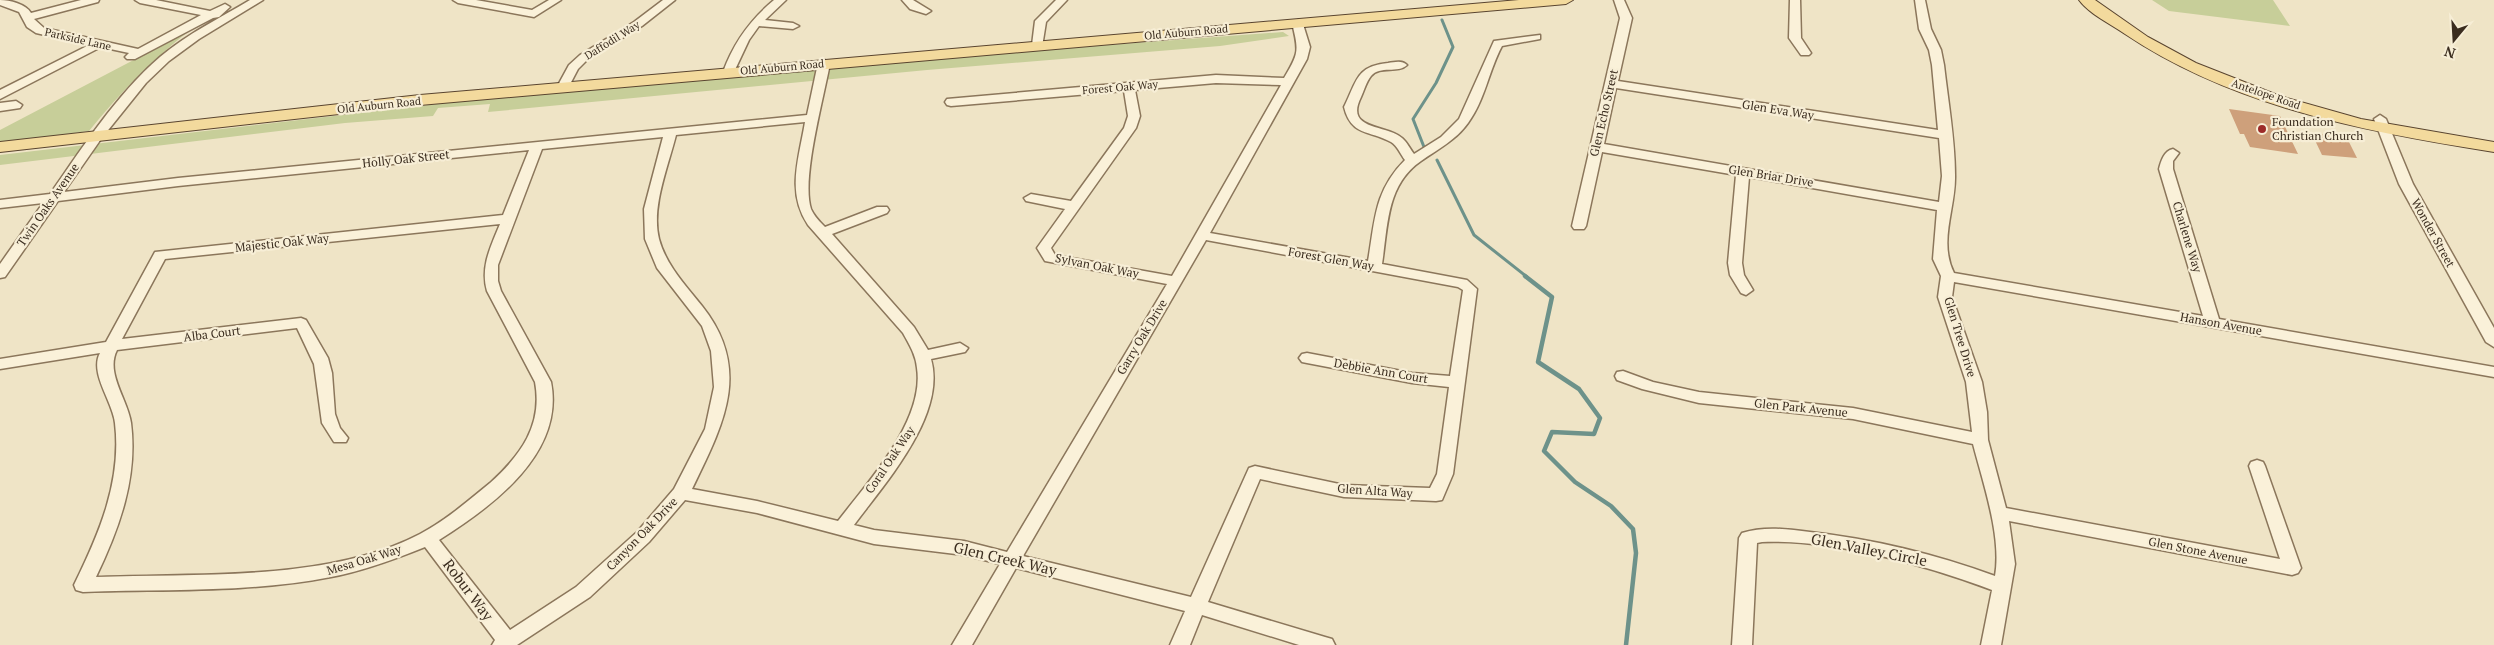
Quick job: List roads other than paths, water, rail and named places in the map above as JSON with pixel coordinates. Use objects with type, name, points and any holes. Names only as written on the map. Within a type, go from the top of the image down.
[{"type":"main road","name":"Old Auburn Road","points":[[0,147],[420,100],[824,63],[1298,23],[1463,4],[1566,0]]},
{"type":"main road","name":"Antelope Road","points":[[2086,0],[2153,45],[2212,74],[2279,100],[2381,124],[2494,147]]},
{"type":"main road","name":"Antelope Road","points":[[2099,0],[2137,27],[2210,65],[2272,90],[2381,124],[2494,138]]},
{"type":"street","points":[[28,16],[94,0]]},
{"type":"street","points":[[140,0],[155,1],[227,17]]},
{"type":"street","points":[[127,58],[238,0]]},
{"type":"street","name":"Twin Oaks Avenue","points":[[0,274],[97,136],[120,105],[149,73],[184,44],[258,0]]},
{"type":"street","points":[[465,1],[534,14],[556,0]]},
{"type":"street","name":"Daffodil Way","points":[[563,87],[573,67],[579,61],[638,24],[670,0]]},
{"type":"street","points":[[729,72],[739,45],[756,22],[781,0]]},
{"type":"street","points":[[907,0],[914,7],[926,11]]},
{"type":"street","points":[[1038,45],[1041,21],[1062,0]]},
{"type":"street","name":"Glen Echo Street","points":[[1579,226],[1626,18],[1619,0]]},
{"type":"street","points":[[1795,0],[1795,38],[1805,53]]},
{"type":"street","name":"Glen Tree Drive","points":[[1920,0],[1925,29],[1935,50],[1938,65],[1949,176],[1940,259],[1948,276],[1945,297],[1974,382],[1979,412],[1980,440],[1999,513],[2006,564],[1991,645]]},
{"type":"street","name":"Parkside Lane","points":[[0,1],[21,8],[28,16],[31,25],[40,31],[138,52]]},
{"type":"street","points":[[756,22],[793,26]]},
{"type":"street","name":"Garry Oak Drive","points":[[962,645],[1014,560],[1289,82],[1304,51],[1298,23]]},
{"type":"street","points":[[1374,267],[1379,241],[1382,203],[1400,172],[1412,161],[1443,143],[1453,134],[1466,117],[1487,62],[1498,43],[1536,37]]},
{"type":"street","points":[[0,95],[99,44]]},
{"type":"street","name":"Coral Oak Way","points":[[824,63],[812,118],[801,197],[805,210],[909,330],[923,356],[926,376],[926,386],[916,422],[842,529]]},
{"type":"street","points":[[1401,65],[1374,68],[1366,74],[1350,106],[1353,119],[1364,128],[1397,140],[1412,161]]},
{"type":"street","name":"Forest Oak Way","points":[[951,102],[1236,78],[1289,82]]},
{"type":"street","name":"Glen Eva Way","points":[[1611,84],[1945,135]]},
{"type":"street","name":"Sylvan Oak Way","points":[[1129,87],[1134,116],[1130,128],[1044,248],[1050,258],[1175,281]]},
{"type":"street","points":[[0,107],[16,106]]},
{"type":"street","name":"Holly Oak Street","points":[[0,204],[178,182],[812,118]]},
{"type":"street","name":"Wonder Street","points":[[2381,124],[2406,184],[2494,342]]},
{"type":"street","name":"Canyon Oak Drive","points":[[505,643],[583,592],[620,560],[681,493],[713,429],[719,404],[722,374],[720,351],[709,326],[664,268],[652,239],[651,209],[671,132]]},
{"type":"street","name":"Mesa Oak Way","points":[[110,346],[105,362],[106,373],[118,400],[123,420],[124,467],[111,522],[83,585],[294,577],[322,573],[380,558],[428,538],[461,515],[509,475],[529,452],[544,422],[547,394],[543,382],[494,291],[491,281],[493,253],[537,146]]},
{"type":"street","name":"Glen Briar Drive","points":[[1597,147],[1945,207]]},
{"type":"street","name":"Charlene Way","points":[[2173,153],[2167,161],[2166,169],[2213,323]]},
{"type":"street","points":[[1743,172],[1735,263],[1737,275],[1746,290]]},
{"type":"street","points":[[1031,198],[1073,206]]},
{"type":"street","points":[[823,233],[882,210]]},
{"type":"street","name":"Majestic Oak Way","points":[[110,346],[160,255],[507,219]]},
{"type":"street","name":"Forest Glen Way","points":[[1200,235],[1462,283]]},
{"type":"street","name":"Hanson Avenue","points":[[1948,276],[2494,372]]},
{"type":"street","name":"Glen Alta Way","points":[[1180,645],[1255,472],[1344,491],[1436,495],[1445,474],[1470,289],[1462,283]]},
{"type":"street","name":"Alba Court","points":[[0,364],[110,346],[301,323],[320,357],[326,383],[328,422],[340,438]]},
{"type":"street","points":[[923,356],[960,348]]},
{"type":"street","name":"Debbie Ann Court","points":[[1307,358],[1412,378],[1456,382]]},
{"type":"street","name":"Glen Park Avenue","points":[[1623,376],[1636,382],[1704,399],[1875,416],[1980,440]]},
{"type":"street","name":"Glen Stone Avenue","points":[[1999,513],[2292,568],[2257,466]]},
{"type":"street","name":"Glen Creek Way","points":[[681,493],[757,507],[874,537],[964,548],[1196,606],[1325,645]]},
{"type":"street","name":"Glen Valley Circle","points":[[1742,645],[1748,538],[1760,535],[1837,541],[1882,549],[1930,561],[2003,587]]},
{"type":"street","name":"Robur Way","points":[[428,538],[505,643]]},
{"type":"waterway","points":[[1424,147],[1413,119],[1436,83],[1453,47],[1442,20]]},
{"type":"waterway","points":[[1437,160],[1474,235],[1527,277]]},
{"type":"waterway","points":[[1525,276],[1552,297],[1538,362],[1579,389],[1600,418],[1594,434],[1552,432],[1544,451],[1575,482],[1611,506],[1633,529],[1636,553],[1626,645]]},
{"type":"place","name":"Foundation Christian Church","points":[[2262,129]]}]
